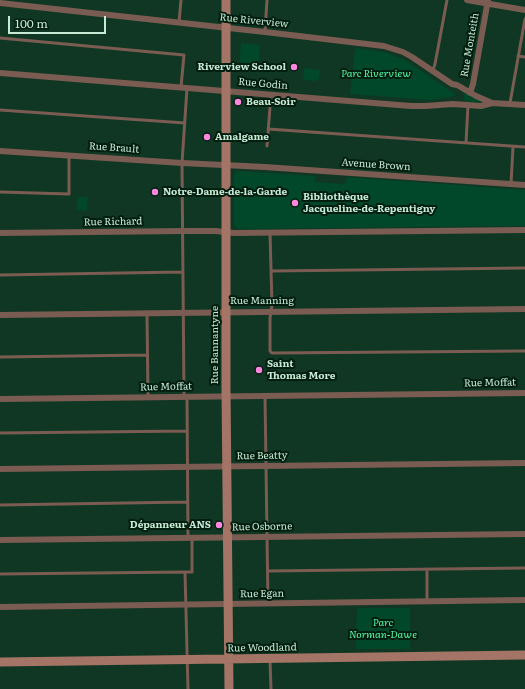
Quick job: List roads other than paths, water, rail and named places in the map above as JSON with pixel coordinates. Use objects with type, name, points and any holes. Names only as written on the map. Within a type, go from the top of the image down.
[{"type":"street","name":"Rue Bannantyne","points":[[226,0],[226,466],[229,689]]},
{"type":"street","points":[[467,0],[488,2],[525,10]]},
{"type":"street","name":"Rue Monteith","points":[[470,93],[488,2]]},
{"type":"street","name":"Rue Riverview","points":[[0,3],[384,46],[412,56],[452,84],[457,85],[492,103]]},
{"type":"street","name":"Rue Godin","points":[[0,73],[411,106],[453,104],[481,106],[492,103],[525,105]]},
{"type":"street","name":"Rue Brault","points":[[0,151],[226,165]]},
{"type":"street","name":"Avenue Brown","points":[[226,165],[525,185]]},
{"type":"street","points":[[226,232],[525,230]]},
{"type":"street","name":"Rue Richard","points":[[0,233],[226,232]]},
{"type":"street","name":"Rue Manning","points":[[0,315],[525,309]]},
{"type":"street","name":"Rue Moffat","points":[[0,398],[525,393]]},
{"type":"street","name":"Rue Beatty","points":[[0,469],[525,463]]},
{"type":"street","name":"Rue Osborne","points":[[0,540],[525,534]]},
{"type":"street","name":"Rue Egan","points":[[0,607],[525,600]]},
{"type":"street","name":"Rue Woodland","points":[[0,662],[525,655]]},
{"type":"lane","points":[[179,22],[181,0]]},
{"type":"lane","points":[[265,32],[266,0]]},
{"type":"lane","points":[[432,70],[435,64],[447,0]]},
{"type":"lane","points":[[510,104],[525,18]]},
{"type":"lane","points":[[0,38],[184,55],[185,123],[182,163],[182,272],[187,431],[187,502],[192,572],[0,574]]},
{"type":"lane","points":[[518,56],[525,57]]},
{"type":"lane","points":[[267,146],[271,94]]},
{"type":"lane","points":[[466,143],[468,105]]},
{"type":"lane","points":[[0,110],[185,123]]},
{"type":"lane","points":[[268,129],[525,147]]},
{"type":"lane","points":[[511,184],[513,146]]},
{"type":"lane","points":[[0,192],[69,194],[69,155]]},
{"type":"lane","points":[[270,232],[272,305],[270,350],[272,353],[525,351]]},
{"type":"lane","points":[[271,271],[525,268]]},
{"type":"lane","points":[[0,275],[182,272]]},
{"type":"lane","points":[[147,313],[148,397]]},
{"type":"lane","points":[[0,357],[148,355]]},
{"type":"lane","points":[[265,396],[268,604]]},
{"type":"lane","points":[[0,433],[187,431]]},
{"type":"lane","points":[[0,505],[187,502]]},
{"type":"lane","points":[[268,571],[525,568]]},
{"type":"lane","points":[[427,570],[427,602]]},
{"type":"lane","points":[[186,572],[188,689]]},
{"type":"lane","points":[[270,659],[271,689]]},
{"type":"place","name":"Riverview School","points":[[294,67]]},
{"type":"place","name":"Beau-Soir","points":[[238,102]]},
{"type":"place","name":"Amalgame","points":[[207,137]]},
{"type":"place","name":"Notre-Dame-de-la-Garde","points":[[155,192]]},
{"type":"place","name":"Bibliothèque Jacqueline-de-Repentigny","points":[[295,203]]},
{"type":"place","name":"Saint Thomas More","points":[[259,370]]},
{"type":"place","name":"Dépanneur ANS","points":[[219,525]]},
{"type":"park label","name":"Parc Riverview","points":[[376,74]]},
{"type":"park label","name":"Parc Norman-Dawe","points":[[383,628]]}]
